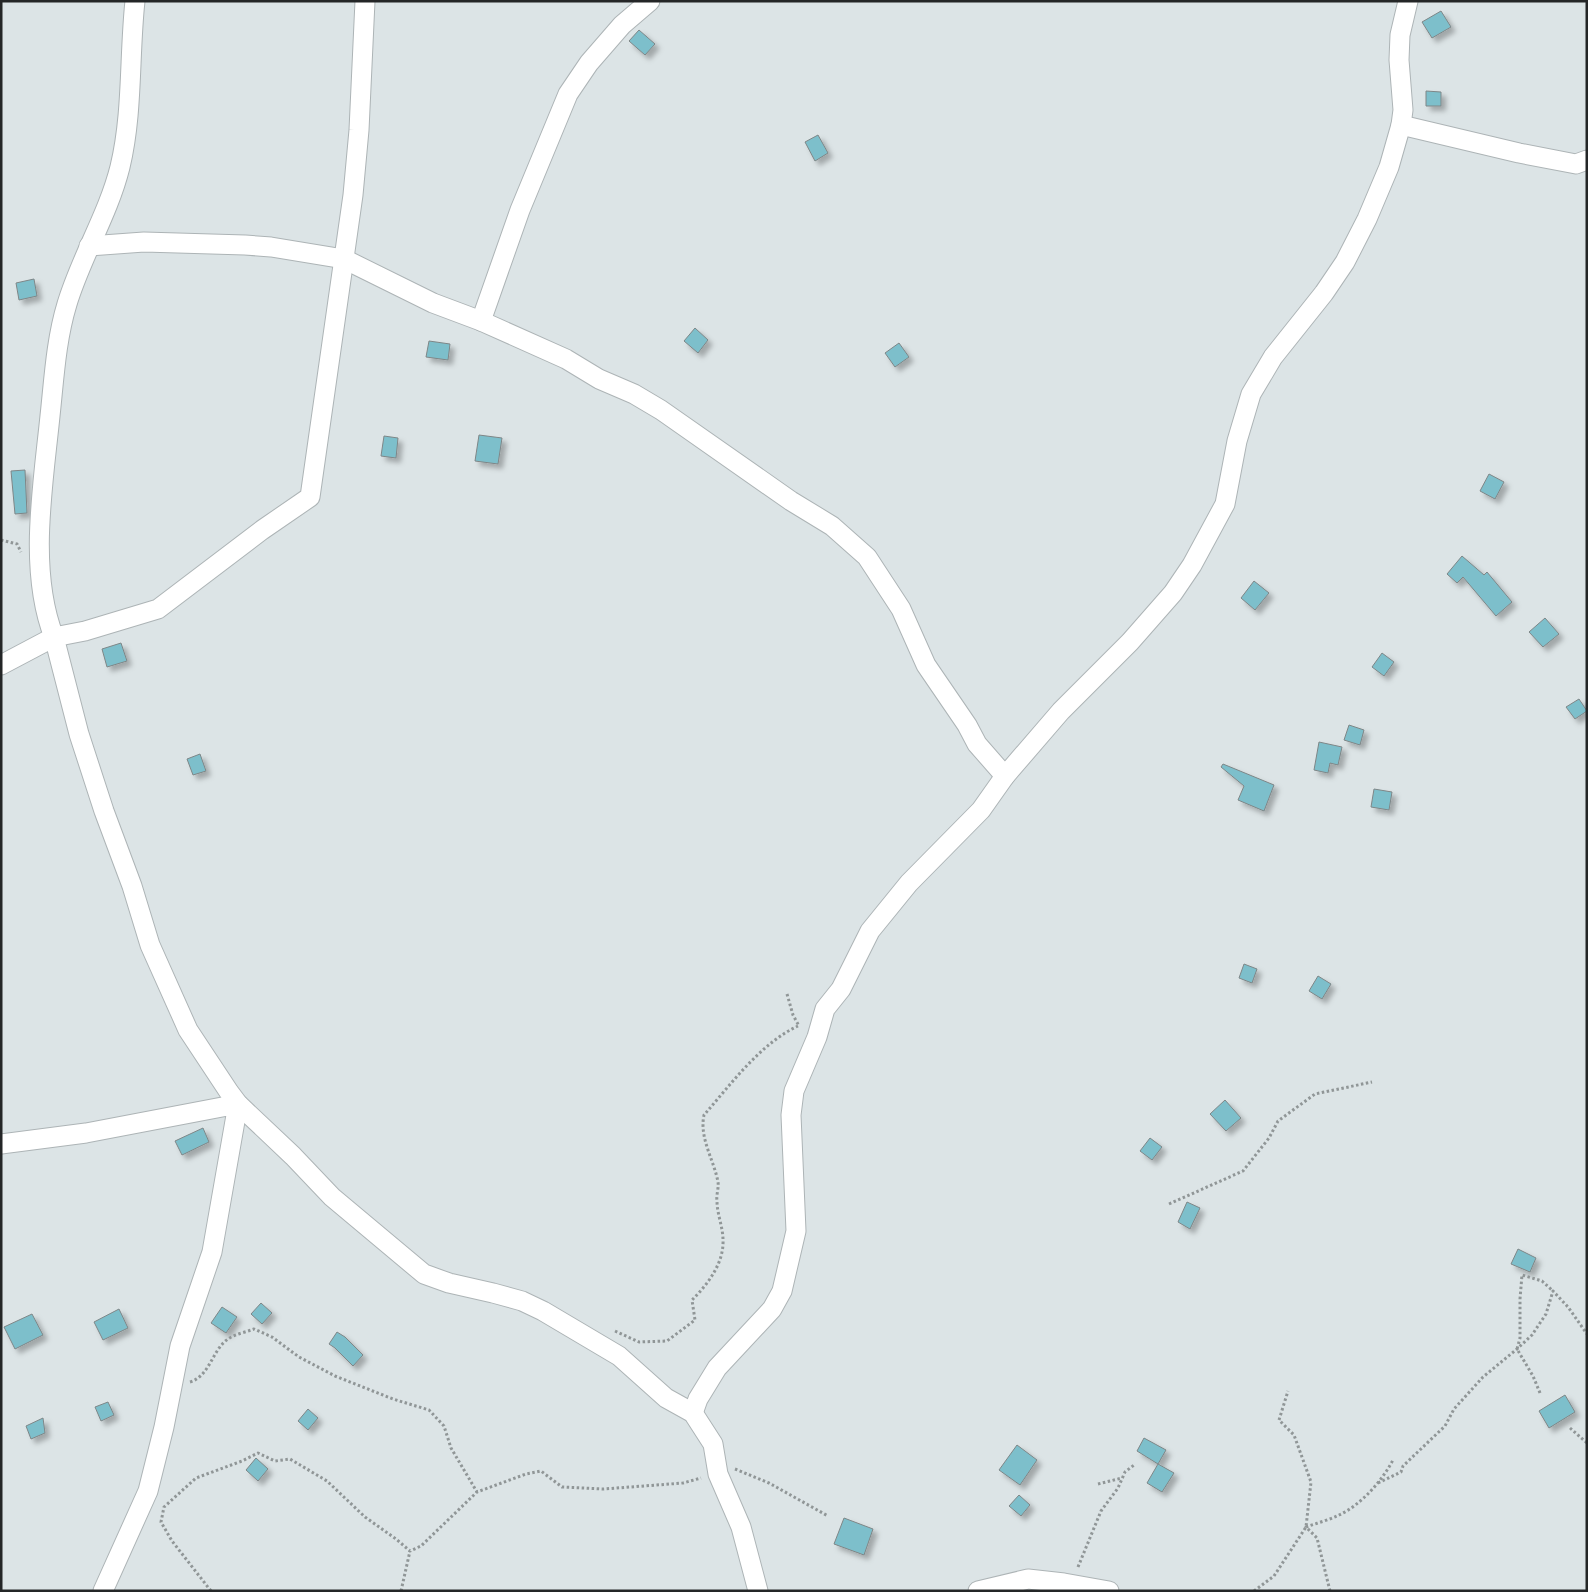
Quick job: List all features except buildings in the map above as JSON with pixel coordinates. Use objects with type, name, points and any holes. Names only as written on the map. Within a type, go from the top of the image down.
[{"type":"street","points":[[134,1],[125,144],[111,196],[89,246],[67,305],[59,343],[45,463],[40,531],[40,566],[42,592],[49,624],[79,734],[104,811],[132,886],[150,945],[188,1030],[238,1104],[293,1156],[332,1197],[424,1274],[449,1283],[522,1301],[543,1311],[619,1356],[666,1398],[693,1413],[713,1444],[717,1467],[741,1527],[758,1591]]},
{"type":"street","points":[[1,665],[54,637],[86,630],[158,609],[262,530],[310,498],[352,203],[359,130],[365,1]]},
{"type":"street","points":[[481,321],[520,210],[568,94],[589,64],[622,25],[650,1]]},
{"type":"street","points":[[693,1413],[698,1399],[717,1368],[772,1310],[782,1291],[796,1232],[791,1114],[794,1091],[817,1037],[825,1010],[841,989],[870,931],[909,883],[981,810],[1005,776],[1061,711],[1130,642],[1173,593],[1192,565],[1225,504],[1237,441],[1251,394],[1273,357],[1324,293],[1345,262],[1367,219],[1389,167],[1401,125],[1403,110],[1399,60],[1400,35],[1408,1]]},
{"type":"street","points":[[1401,125],[1519,153],[1576,164],[1587,160]]},
{"type":"street","points":[[89,246],[144,242],[245,245],[271,247],[344,260],[433,303],[481,321],[566,359],[599,379],[634,394],[661,410],[791,500],[832,526],[867,557],[901,609],[926,665],[967,725],[977,744],[1005,776]]},
{"type":"street","points":[[1,1144],[86,1133],[238,1104]]},
{"type":"street","points":[[103,1591],[148,1491],[164,1427],[180,1346],[209,1265],[238,1104]]},
{"type":"street","points":[[978,1591],[1028,1579],[1110,1591]]},
{"type":"path","points":[[787,994],[798,1026],[817,1037]]},
{"type":"path","points":[[614,1330],[639,1342],[667,1341],[695,1320],[692,1300],[701,1291],[717,1267],[722,1254],[723,1239],[717,1202],[718,1183],[706,1146],[702,1123],[704,1114],[743,1070],[783,1033],[798,1026]]},
{"type":"path","points":[[1170,1204],[1242,1171],[1269,1138],[1278,1121],[1315,1094],[1372,1082]]},
{"type":"path","points":[[1540,1393],[1533,1376],[1517,1349],[1520,1338],[1522,1275],[1542,1281],[1568,1307],[1587,1334]]},
{"type":"path","points":[[1378,1483],[1401,1472],[1403,1466],[1445,1426],[1454,1409],[1483,1377],[1532,1335],[1546,1314],[1553,1291]]},
{"type":"path","points":[[172,1386],[195,1381],[206,1371],[215,1353],[229,1339],[254,1329],[272,1337],[299,1356],[335,1376],[385,1396],[428,1410],[444,1426],[451,1448],[477,1492]]},
{"type":"path","points":[[1254,1591],[1274,1576],[1306,1527],[1311,1482],[1294,1435],[1279,1420],[1288,1391]]},
{"type":"path","points":[[1570,1428],[1587,1443]]},
{"type":"path","points":[[211,1591],[172,1541],[161,1522],[164,1506],[196,1478],[258,1453],[276,1461],[290,1459],[327,1481],[365,1517],[410,1551]]},
{"type":"path","points":[[1306,1527],[1341,1514],[1368,1495],[1387,1472],[1394,1460]]},
{"type":"path","points":[[1072,1584],[1101,1511],[1118,1488],[1125,1472],[1134,1465]]},
{"type":"path","points":[[410,1551],[421,1546],[477,1492],[526,1474],[541,1471],[562,1488],[604,1489],[683,1483],[717,1467],[769,1483],[828,1516]]},
{"type":"path","points":[[1098,1484],[1122,1478]]},
{"type":"path","points":[[1306,1527],[1317,1538],[1330,1591]]},
{"type":"path","points":[[401,1591],[410,1551]]}]
